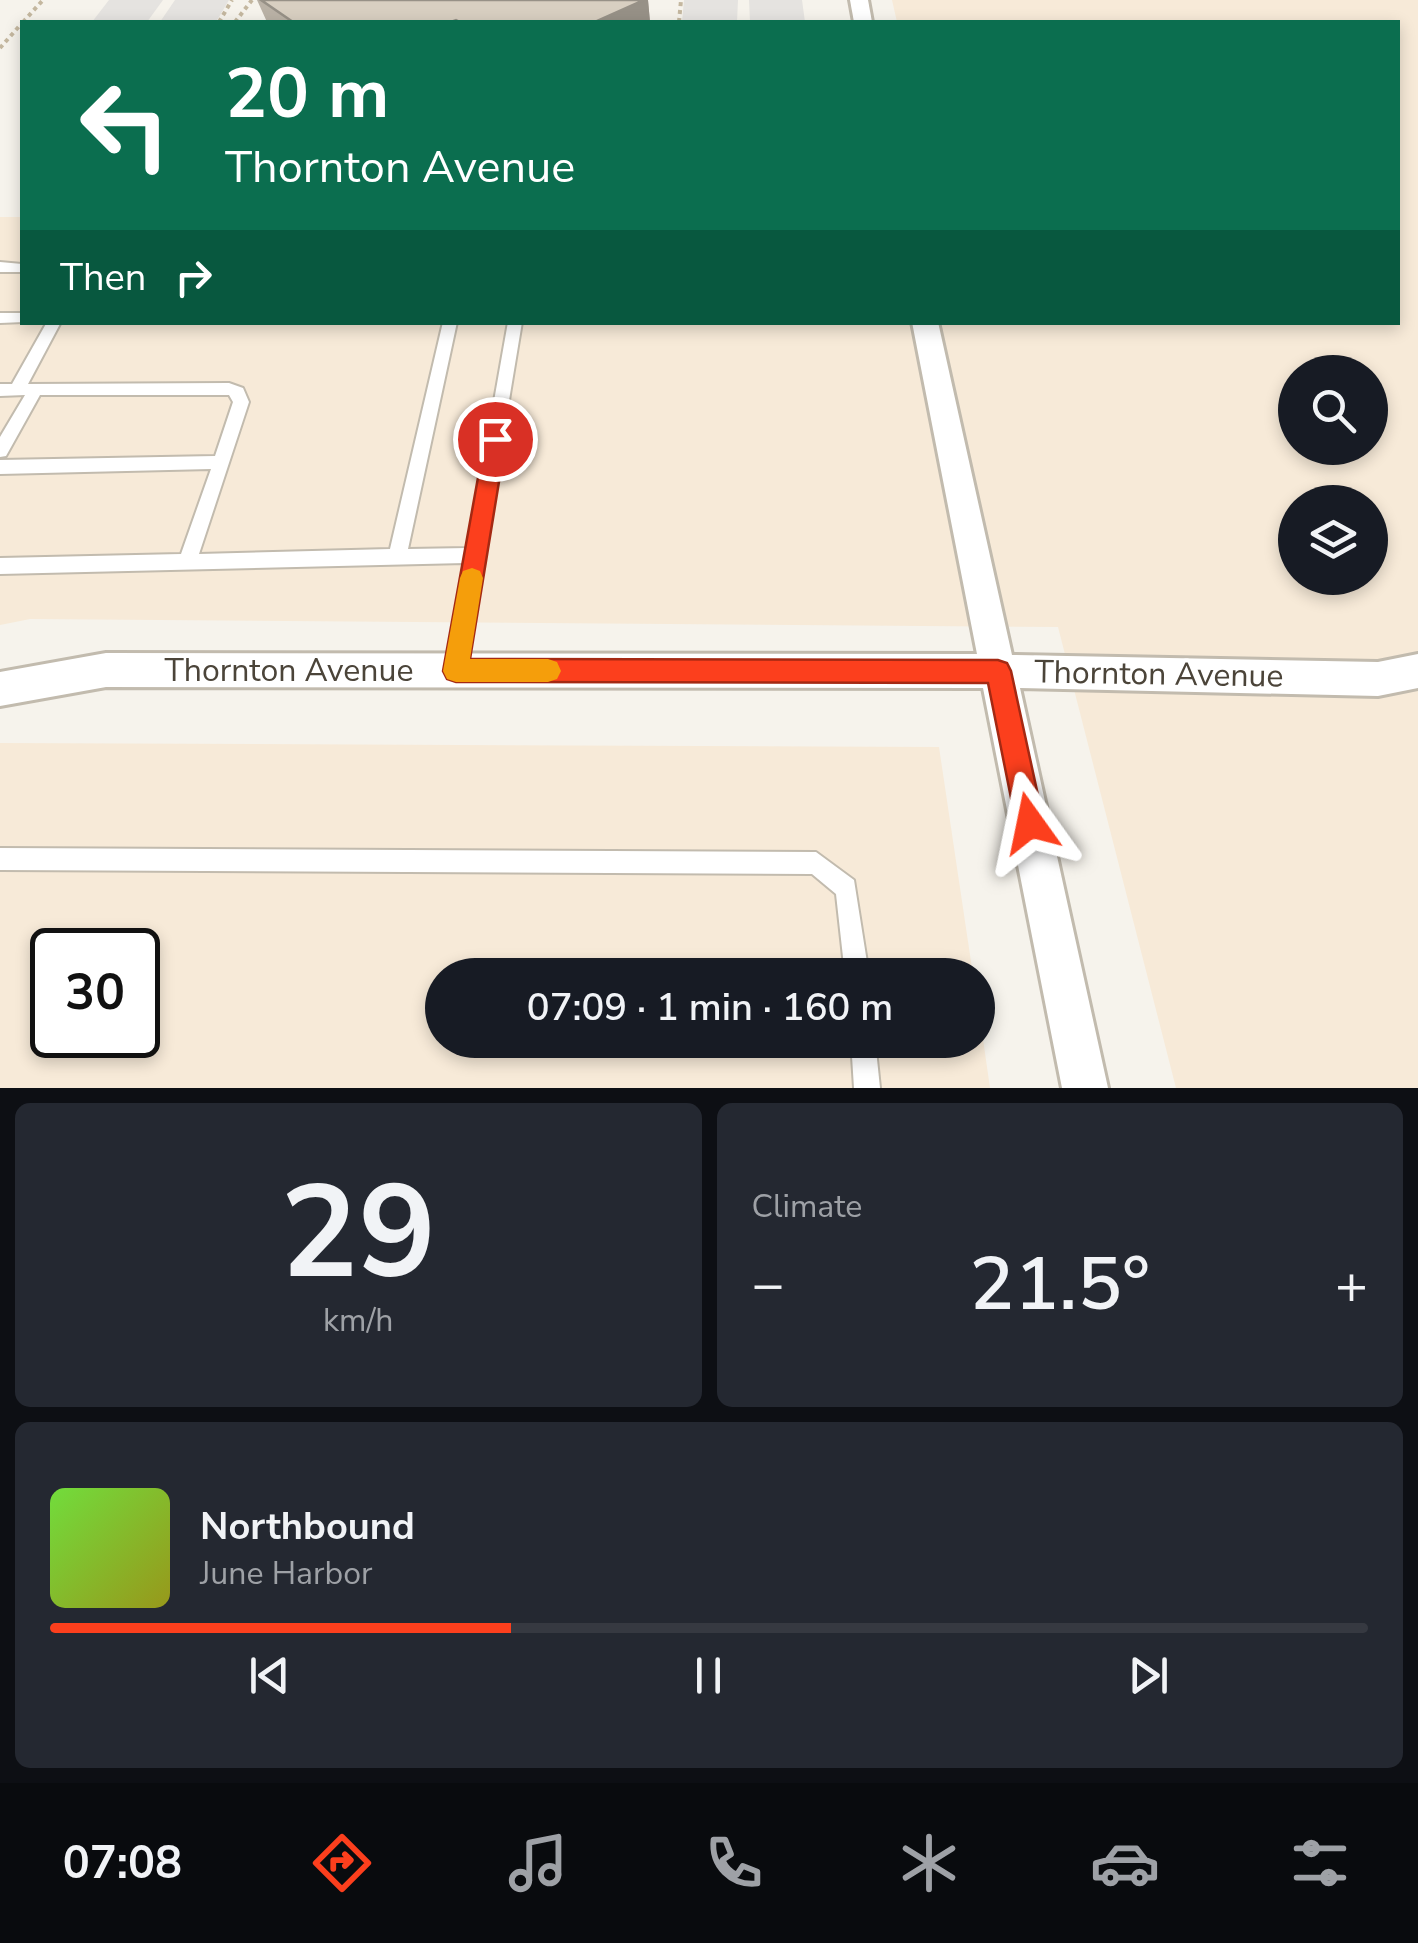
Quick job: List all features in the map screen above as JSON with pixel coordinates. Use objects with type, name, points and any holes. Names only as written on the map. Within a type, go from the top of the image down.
[{"type":"street","points":[[927,325],[1085,1088]]},
{"type":"street","name":"Thornton Avenue","points":[[0,690],[106,670],[998,671],[1378,679],[1418,672]]},
{"type":"lane","points":[[8,390],[52,325]]},
{"type":"lane","points":[[397,556],[449,325]]},
{"type":"lane","points":[[456,671],[514,325]]},
{"type":"lane","points":[[0,451],[36,388]]},
{"type":"lane","points":[[8,390],[238,392],[241,402],[188,561]]},
{"type":"lane","points":[[0,467],[220,462]]},
{"type":"lane","points":[[0,566],[476,555]]},
{"type":"lane","points":[[0,859],[816,863],[846,888],[855,958]]},
{"type":"lane","points":[[864,1058],[867,1088]]},
{"type":"path","points":[[26,20],[43,0]]},
{"type":"path","points":[[237,20],[252,0]]},
{"type":"path","points":[[0,48],[20,26]]},
{"type":"shaded area","points":[[109,0],[163,0],[148,20],[94,20]]},
{"type":"shaded area","points":[[175,0],[229,0],[217,20],[161,20]]},
{"type":"shaded area","points":[[684,0],[738,0],[737,20],[682,20]]},
{"type":"shaded area","points":[[749,0],[802,0],[805,20],[750,20]]},
{"type":"shaded area","points":[[892,0],[1418,0],[1418,1088],[1176,1088],[1058,627],[30,619],[0,625],[0,217],[20,217],[20,325],[1400,325],[1400,20],[897,20]]},
{"type":"shaded area","points":[[0,743],[939,747],[970,958],[425,958],[425,1058],[986,1058],[990,1088],[0,1088]]},
{"type":"building","points":[[261,0],[644,0],[599,20],[290,20]]},
{"type":"slow traffic","points":[[472,578],[456,671],[548,671]]},
{"type":"route","points":[[495,439],[456,671],[998,671],[1030,823]]}]
